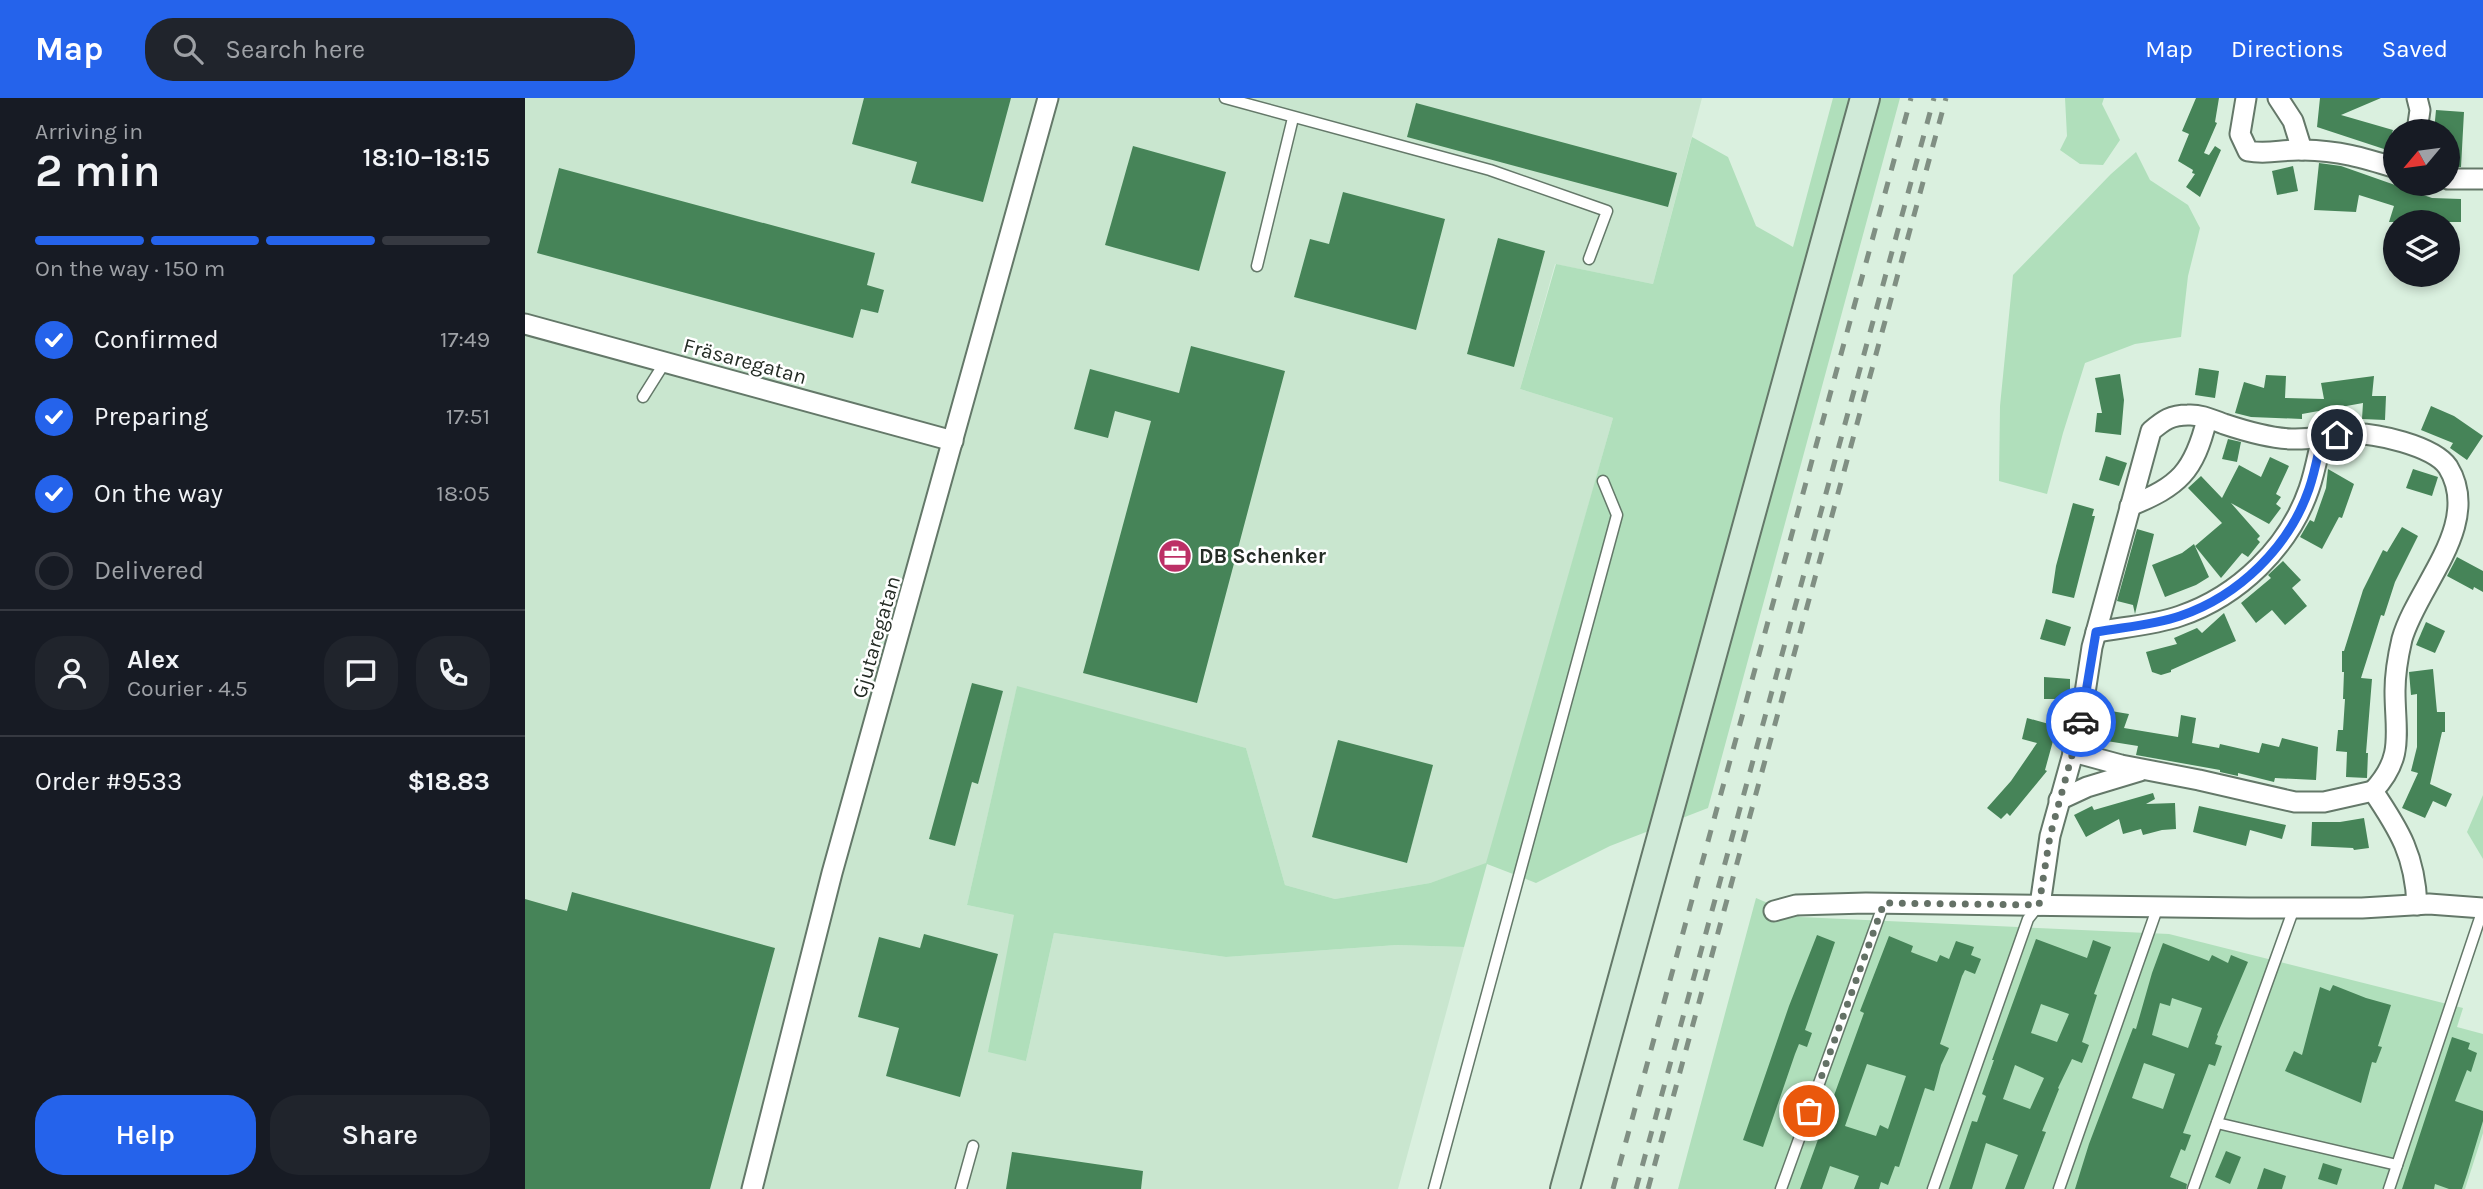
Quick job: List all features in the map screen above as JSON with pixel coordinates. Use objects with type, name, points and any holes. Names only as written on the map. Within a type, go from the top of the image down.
[{"type":"main road","points":[[1565,1189],[1865,98]]},
{"type":"street","name":"Gjutaregatan","points":[[752,1189],[832,873],[1048,98]]},
{"type":"street","points":[[2246,98],[2240,134],[2248,151],[2264,154],[2302,150],[2354,154],[2383,164]]},
{"type":"street","points":[[2278,98],[2293,121],[2302,150]]},
{"type":"street","points":[[2417,98],[2419,119]]},
{"type":"street","points":[[2461,179],[2483,179]]},
{"type":"street","name":"Fräsaregatan","points":[[525,324],[953,441]]},
{"type":"street","points":[[2039,905],[2059,800],[2073,752],[2079,732],[2096,632],[2151,431],[2168,416],[2192,415],[2250,432],[2291,439],[2353,433],[2393,440],[2427,451],[2446,464],[2455,480],[2458,507],[2454,533],[2414,608],[2403,636],[2397,662],[2395,692],[2397,750],[2390,770],[2374,791],[2324,802],[2295,802],[2073,752]]},
{"type":"street","points":[[2130,506],[2157,495],[2178,481],[2192,460],[2207,419]]},
{"type":"street","points":[[2096,632],[2181,616],[2240,584],[2271,555],[2293,523],[2309,489],[2322,437]]},
{"type":"street","points":[[2059,800],[2087,787],[2145,770]]},
{"type":"street","points":[[2374,791],[2397,827],[2410,854],[2416,878],[2417,905]]},
{"type":"street","points":[[1774,911],[1796,905],[1884,903],[2294,908],[2417,905],[2483,908]]},
{"type":"lane","points":[[1225,98],[1490,170],[1607,211],[1589,259]]},
{"type":"lane","points":[[1257,266],[1293,118]]},
{"type":"lane","points":[[643,397],[665,362]]},
{"type":"lane","points":[[1434,1189],[1617,515],[1603,481]]},
{"type":"lane","points":[[1781,1189],[1884,903]]},
{"type":"lane","points":[[1933,1189],[2028,919],[2039,905]]},
{"type":"lane","points":[[2059,1189],[2158,906]]},
{"type":"lane","points":[[2193,1189],[2294,908]]},
{"type":"lane","points":[[2389,1189],[2483,908]]},
{"type":"lane","points":[[2217,1123],[2397,1165]]},
{"type":"lane","points":[[961,1189],[973,1146]]},
{"type":"shaded area","points":[[525,98],[1702,98],[1653,284],[1555,264],[1520,389],[1613,418],[1487,864],[1430,883],[1335,899],[1285,885],[1246,748],[1017,687],[967,905],[1014,915],[1026,1061],[1054,933],[1226,957],[1397,945],[1464,947],[1398,1189],[525,1189]]},
{"type":"shaded area","points":[[1833,98],[1900,98],[1708,808],[1610,846],[1536,883],[1487,864],[1464,947],[1397,945],[1226,957],[1054,933],[1026,1061],[988,1052],[1014,915],[967,905],[1017,686],[1246,748],[1285,885],[1335,899],[1430,883],[1486,863],[1613,418],[1520,389],[1556,264],[1653,284],[1692,137],[1728,157],[1756,226],[1793,247]]},
{"type":"shaded area","points":[[2065,98],[2104,98],[2102,104],[2120,140],[2103,165],[2080,164],[2060,150],[2067,136]]},
{"type":"shaded area","points":[[2136,152],[2150,180],[2188,205],[2200,228],[2188,276],[2181,337],[2135,344],[2085,363],[2047,494],[1999,481],[2000,406],[2013,275],[2111,174]]},
{"type":"shaded area","points":[[2483,795],[2483,859],[2467,832]]},
{"type":"shaded area","points":[[1756,898],[1800,917],[2169,934],[2463,1008],[2457,1027],[2483,1034],[2483,1133],[2465,1189],[1678,1189]]},
{"type":"building","points":[[864,98],[1011,98],[983,202],[911,183],[917,162],[852,144]]},
{"type":"building","points":[[2196,98],[2219,98],[2217,123],[2204,153],[2209,155],[2215,146],[2221,150],[2200,197],[2186,187],[2195,174],[2192,173],[2193,170],[2178,161],[2189,134],[2182,131]]},
{"type":"building","points":[[2320,98],[2381,98],[2341,115],[2383,127],[2383,149],[2317,127]]},
{"type":"building","points":[[1416,103],[1677,173],[1668,207],[1407,137]]},
{"type":"building","points":[[2436,110],[2464,112],[2461,167],[2461,119],[2435,119]]},
{"type":"building","points":[[1133,146],[1226,172],[1199,271],[1105,245]]},
{"type":"building","points":[[2319,163],[2341,166],[2383,181],[2383,196],[2461,199],[2461,222],[2460,210],[2393,210],[2394,206],[2359,195],[2356,212],[2314,210]]},
{"type":"building","points":[[2293,166],[2298,191],[2277,195],[2272,171]]},
{"type":"building","points":[[559,168],[875,253],[867,285],[884,290],[878,313],[861,309],[853,338],[537,253]]},
{"type":"building","points":[[1343,192],[1445,219],[1416,330],[1294,297],[1310,239],[1329,244]]},
{"type":"building","points":[[1498,238],[1545,251],[1514,367],[1467,354]]},
{"type":"building","name":"DB Schenker","points":[[1191,346],[1285,371],[1197,703],[1083,673],[1151,421],[1115,411],[1108,438],[1074,429],[1090,369],[1179,393]]},
{"type":"building","points":[[2199,368],[2219,371],[2215,398],[2195,395]]},
{"type":"building","points":[[2120,374],[2124,400],[2121,435],[2095,432],[2097,413],[2102,413],[2095,378]]},
{"type":"building","points":[[2266,375],[2286,376],[2285,398],[2324,399],[2321,383],[2374,376],[2372,396],[2386,396],[2385,420],[2362,419],[2363,403],[2302,414],[2302,419],[2251,417],[2235,413],[2244,382],[2264,388]]},
{"type":"building","points":[[2431,406],[2454,416],[2483,436],[2467,460],[2450,448],[2453,443],[2421,430]]},
{"type":"building","points":[[2228,439],[2241,442],[2237,462],[2222,459]]},
{"type":"building","points":[[2106,456],[2127,463],[2119,486],[2099,480]]},
{"type":"building","points":[[2270,457],[2289,466],[2276,494],[2281,497],[2276,504],[2281,508],[2269,524],[2231,503],[2260,536],[2257,539],[2260,542],[2248,557],[2242,553],[2221,578],[2195,546],[2222,523],[2188,488],[2201,476],[2222,498],[2239,465],[2261,477]]},
{"type":"building","points":[[2328,469],[2354,484],[2342,518],[2339,517],[2322,549],[2300,537],[2310,520],[2314,522],[2326,488]]},
{"type":"building","points":[[2413,469],[2438,477],[2432,496],[2406,488]]},
{"type":"building","points":[[2073,503],[2094,509],[2092,516],[2095,516],[2074,598],[2052,593],[2056,566]]},
{"type":"building","points":[[2402,527],[2418,536],[2395,582],[2384,616],[2381,615],[2361,678],[2372,679],[2366,753],[2367,778],[2346,777],[2347,752],[2336,751],[2338,730],[2343,730],[2345,699],[2342,651],[2363,590],[2383,550],[2387,552]]},
{"type":"building","points":[[2137,529],[2154,534],[2135,614],[2133,605],[2117,601]]},
{"type":"building","points":[[2194,544],[2209,577],[2165,597],[2152,565],[2182,553]]},
{"type":"building","points":[[2457,557],[2483,571],[2483,592],[2474,587],[2473,590],[2447,576]]},
{"type":"building","points":[[2283,561],[2301,580],[2292,588],[2307,606],[2285,625],[2272,610],[2256,623],[2241,603],[2271,578],[2268,575]]},
{"type":"building","points":[[2224,613],[2236,641],[2171,672],[2161,675],[2152,672],[2146,652],[2177,644],[2174,638],[2197,628],[2202,633]]},
{"type":"building","points":[[2046,619],[2071,627],[2065,646],[2040,639]]},
{"type":"building","points":[[2426,622],[2445,631],[2435,653],[2416,645]]},
{"type":"building","points":[[2433,669],[2437,712],[2445,712],[2445,732],[2442,732],[2430,784],[2452,794],[2446,807],[2433,801],[2425,818],[2402,808],[2418,773],[2411,771],[2417,747],[2417,694],[2411,695],[2409,672]]},
{"type":"building","points":[[2044,677],[2070,679],[2070,699],[2044,699]]},
{"type":"building","points":[[972,683],[1003,691],[978,784],[972,782],[955,846],[929,839]]},
{"type":"building","points":[[2099,709],[2129,714],[2124,728],[2178,737],[2181,715],[2196,718],[2192,743],[2219,748],[2220,744],[2259,753],[2262,743],[2279,747],[2282,738],[2318,747],[2316,780],[2275,778],[2274,782],[2136,755],[2138,746],[2094,739]]},
{"type":"building","points":[[2059,711],[2061,712],[2045,770],[2047,771],[2010,816],[2007,813],[2001,819],[1987,808],[2011,781],[2037,743],[2022,739],[2027,718],[2049,724]]},
{"type":"building","points":[[1338,740],[1433,765],[1407,863],[1312,837]]},
{"type":"building","points":[[2153,793],[2155,799],[2146,804],[2175,803],[2176,829],[2143,835],[2141,829],[2123,834],[2119,819],[2086,837],[2074,815],[2092,806],[2094,810]]},
{"type":"building","points":[[2199,806],[2286,825],[2282,839],[2250,830],[2246,846],[2193,832]]},
{"type":"building","points":[[2364,818],[2369,848],[2354,850],[2311,846],[2312,822],[2340,822]]},
{"type":"building","points":[[572,892],[775,948],[710,1189],[525,1189],[525,899],[567,911]]},
{"type":"building","points":[[924,934],[998,954],[960,1097],[886,1076],[899,1028],[858,1017],[879,937],[920,948]]},
{"type":"building","points":[[1817,935],[1835,942],[1805,1030],[1812,1033],[1807,1047],[1799,1044],[1763,1147],[1743,1140],[1789,1006]]},
{"type":"building","points":[[1889,936],[1913,946],[1911,952],[1937,962],[1940,955],[1949,959],[1956,941],[1974,947],[1971,955],[1981,959],[1975,974],[1965,970],[1962,976],[1940,1044],[1949,1048],[1934,1091],[1925,1088],[1899,1167],[1895,1166],[1888,1185],[1881,1182],[1879,1189],[1854,1189],[1859,1176],[1830,1166],[1822,1189],[1800,1189],[1864,1013],[1860,1011]],"holes":[[[1867,1064],[1906,1076],[1888,1129],[1880,1125],[1876,1136],[1845,1126]]]},
{"type":"building","points":[[2036,939],[2087,958],[2093,940],[2111,947],[2094,994],[2097,995],[2082,1042],[2089,1045],[2082,1063],[2072,1059],[2058,1088],[2042,1131],[2046,1132],[2024,1189],[2005,1189],[2018,1155],[1986,1143],[1972,1189],[1949,1189],[1972,1121],[1977,1122],[1986,1096],[1982,1094]],"holes":[[[2041,1004],[2069,1014],[2057,1042],[2031,1033]],[[2015,1065],[2044,1078],[2030,1109],[2003,1099]]]},
{"type":"building","points":[[2163,943],[2209,961],[2212,955],[2228,963],[2231,955],[2248,962],[2217,1035],[2215,1044],[2222,1046],[2215,1066],[2209,1064],[2183,1133],[2191,1135],[2185,1151],[2181,1149],[2170,1177],[2187,1184],[2186,1189],[2075,1189],[2133,1028],[2136,1029]],"holes":[[[2172,998],[2202,1008],[2188,1048],[2152,1035],[2160,1003],[2170,1006]],[[2144,1063],[2175,1074],[2163,1109],[2132,1098]]]},
{"type":"building","points":[[2333,985],[2391,1005],[2378,1046],[2382,1047],[2376,1063],[2372,1062],[2361,1103],[2285,1071],[2294,1051],[2302,1055],[2320,987],[2330,991]]},
{"type":"building","points":[[2452,1037],[2470,1043],[2468,1049],[2477,1053],[2471,1072],[2467,1070],[2455,1101],[2483,1111],[2483,1121],[2467,1174],[2462,1189],[2449,1189],[2435,1184],[2434,1189],[2402,1189]]},
{"type":"building","points":[[2226,1151],[2241,1157],[2230,1184],[2215,1177]]},
{"type":"building","points":[[1012,1152],[1143,1171],[1141,1189],[1006,1189]]},
{"type":"building","points":[[2323,1163],[2342,1169],[2337,1185],[2318,1179]]},
{"type":"building","points":[[2264,1168],[2286,1176],[2282,1189],[2257,1189]]},
{"type":"railway","points":[[1613,1189],[1911,98]]},
{"type":"railway","points":[[1636,1189],[1934,98]]},
{"type":"railway","points":[[1648,1189],[1946,98]]},
{"type":"way so far","points":[[1809,1111],[1884,903],[2039,905],[2050,836],[2081,722]]},
{"type":"place","name":"DB Schenker","points":[[1175,556]]},
{"type":"route","points":[[2081,722],[2096,632],[2181,616],[2240,584],[2271,555],[2293,523],[2309,489],[2322,437],[2337,435]]}]
